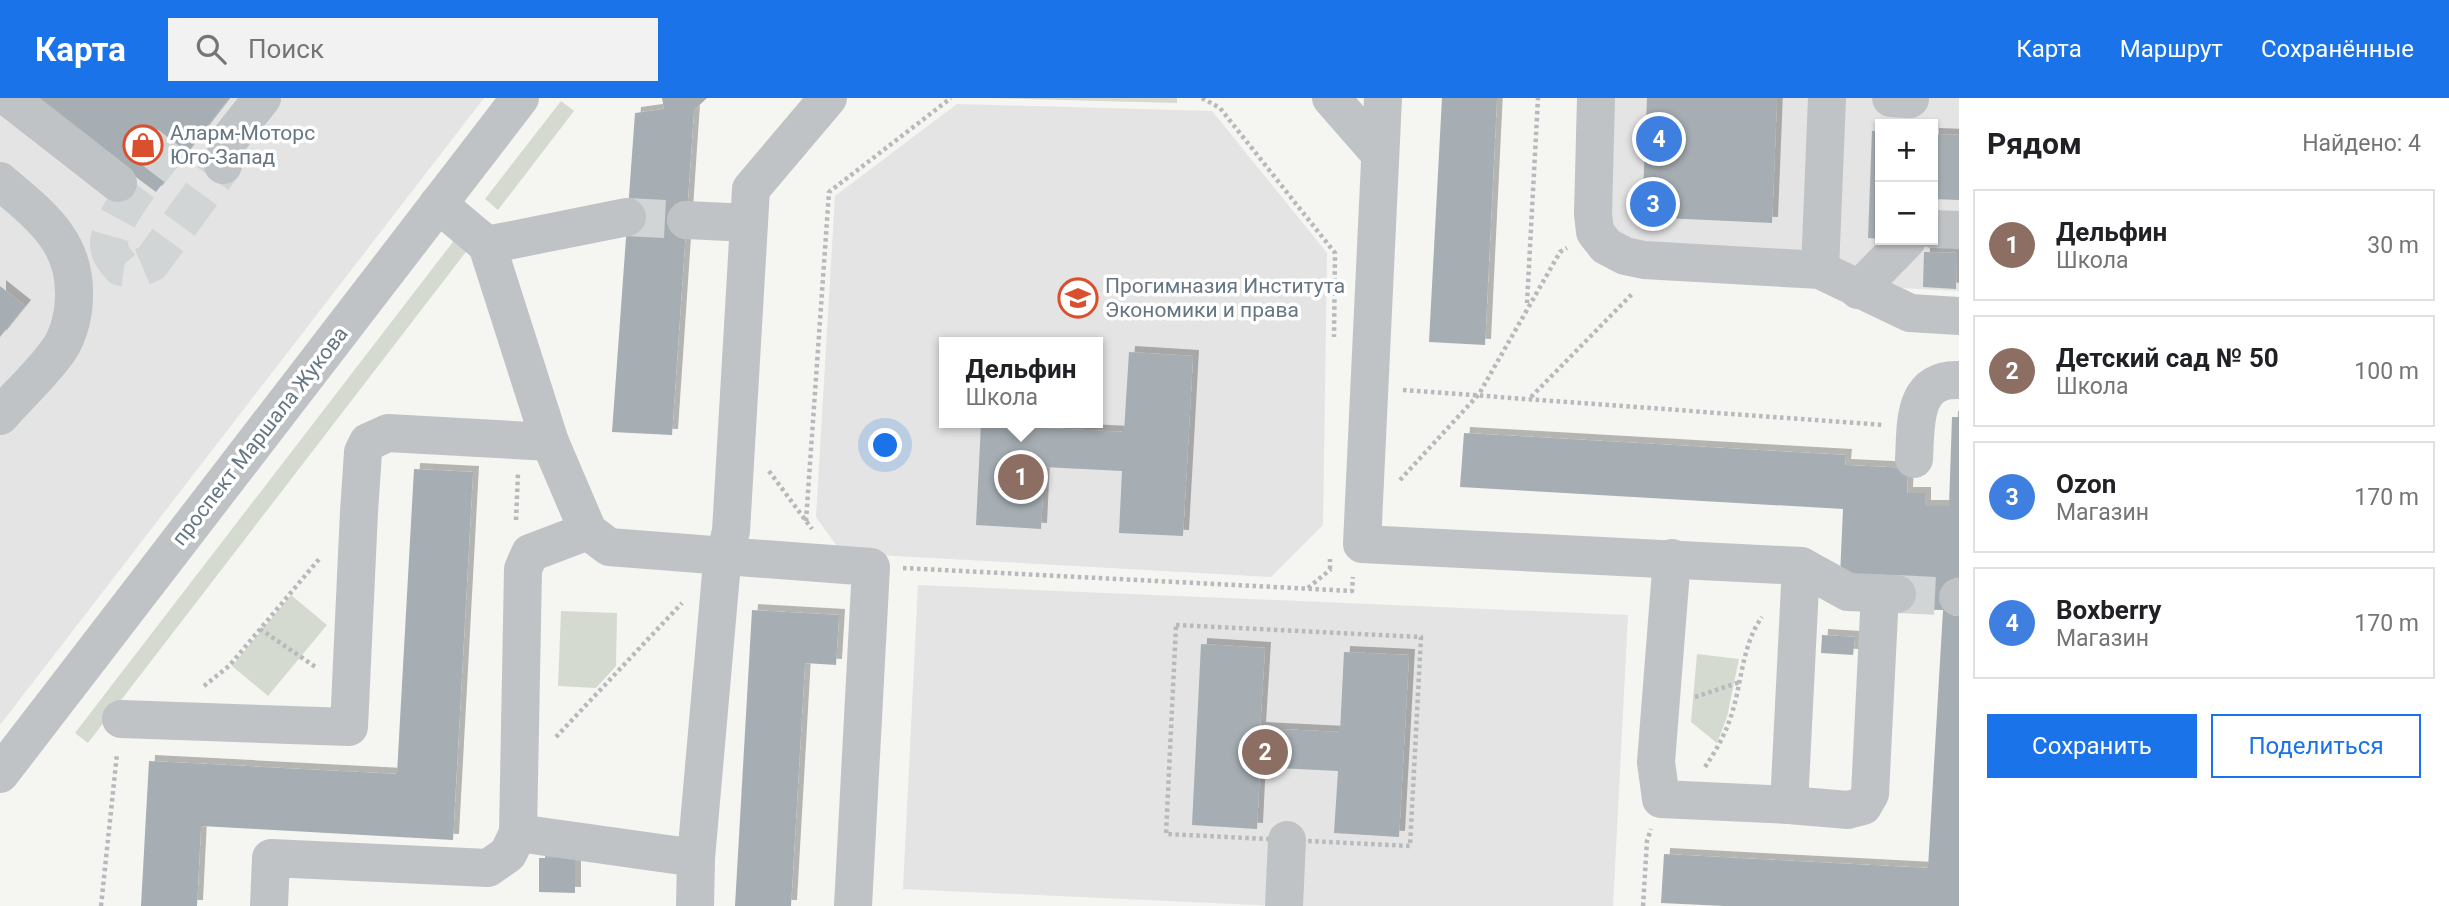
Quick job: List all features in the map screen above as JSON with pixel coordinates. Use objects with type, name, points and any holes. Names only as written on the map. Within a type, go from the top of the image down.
[{"type":"street","points":[[9,98],[117,183]]},
{"type":"street","points":[[223,165],[229,139],[262,98]]},
{"type":"street","name":"проспект Маршала Жукова","points":[[0,774],[520,98]]},
{"type":"street","points":[[695,906],[696,858],[721,574],[731,531],[751,189],[828,98]]},
{"type":"street","points":[[1331,98],[1380,154]]},
{"type":"street","points":[[1383,98],[1368,388],[1346,550],[1672,558],[1801,566],[1848,592],[1889,594],[1870,794],[1863,806],[1848,810],[1672,800],[1657,762],[1672,558]]},
{"type":"street","points":[[1596,98],[1595,232],[1606,246],[1644,260],[1820,270],[1910,313],[1959,316]]},
{"type":"street","points":[[1820,270],[1827,98]]},
{"type":"street","points":[[1891,98],[1910,99]]},
{"type":"street","points":[[0,181],[43,218],[65,246],[75,274],[74,312],[61,346],[0,416]]},
{"type":"street","points":[[438,204],[487,245],[535,441],[588,531],[609,547],[855,566],[853,906]]},
{"type":"street","points":[[487,245],[627,217]]},
{"type":"street","points":[[686,220],[749,223]]},
{"type":"street","points":[[1938,229],[1959,230]]},
{"type":"street","points":[[1858,290],[1902,245]]},
{"type":"street","points":[[1915,443],[1919,405],[1929,388],[1945,379],[1959,380]]},
{"type":"street","points":[[121,719],[349,727],[361,476],[363,452],[368,442],[388,433],[535,441]]},
{"type":"street","points":[[269,906],[271,858],[488,868],[508,854],[518,833],[523,569],[530,553],[588,531]]},
{"type":"street","points":[[1789,805],[1801,566]]},
{"type":"street","points":[[518,833],[696,858]]},
{"type":"street","points":[[1284,906],[1287,840]]},
{"type":"path","points":[[806,521],[829,192],[951,98]]},
{"type":"path","points":[[1202,98],[1220,108],[1335,253],[1333,349]]},
{"type":"path","points":[[1526,307],[1538,98]]},
{"type":"path","points":[[1398,482],[1479,394],[1526,307],[1560,252],[1595,232]]},
{"type":"path","points":[[1531,398],[1633,293],[1644,260]]},
{"type":"path","points":[[1368,388],[1531,398],[1915,443]]},
{"type":"path","points":[[737,429],[806,521],[855,566],[1352,591],[1353,567],[1346,550],[1330,569]]},
{"type":"path","points":[[530,553],[515,526],[535,441]]},
{"type":"path","points":[[163,720],[229,666],[323,555]]},
{"type":"path","points":[[519,776],[688,596]]},
{"type":"path","points":[[1643,906],[1647,841],[1672,800],[1720,745],[1740,682],[1752,631],[1768,609]]},
{"type":"path","points":[[1176,625],[1421,637],[1410,846],[1287,840],[1166,834],[1176,625]]},
{"type":"path","points":[[260,629],[322,672],[351,672]]},
{"type":"path","points":[[1661,708],[1740,682]]},
{"type":"path","points":[[101,906],[121,719]]},
{"type":"shaded area","points":[[0,98],[484,98],[0,725]]},
{"type":"shaded area","points":[[993,98],[1177,98],[1177,103]]},
{"type":"shaded area","points":[[1609,98],[1959,98],[1959,291],[1648,275],[1603,212]]},
{"type":"shaded area","points":[[561,101],[574,111],[498,210],[485,199]]},
{"type":"shaded area","name":"Прогимназия Института Экономики и права","points":[[957,104],[1212,111],[1327,253],[1323,525],[1271,577],[842,553],[816,517],[835,196]]},
{"type":"shaded area","points":[[459,234],[472,244],[88,743],[75,733]]},
{"type":"shaded area","points":[[918,585],[1628,615],[1613,906],[1280,906],[903,889]]},
{"type":"shaded area","points":[[291,595],[327,625],[268,696],[232,666]]},
{"type":"shaded area","points":[[561,611],[617,613],[616,666],[596,688],[558,686]]},
{"type":"shaded area","points":[[1697,654],[1739,659],[1727,717],[1717,743],[1691,722]]},
{"type":"building","name":"Аларм-Моторс Юго-Запад","points":[[30,98],[229,98],[156,192]]},
{"type":"building","points":[[662,98],[707,98],[694,110],[672,435],[612,432],[635,113],[664,109]]},
{"type":"building","points":[[1442,98],[1497,98],[1485,345],[1429,342]]},
{"type":"building","points":[[1647,98],[1777,98],[1772,223],[1642,217]]},
{"type":"building","points":[[1872,131],[1875,131],[1875,239],[1868,238]]},
{"type":"building","points":[[1938,134],[1959,135],[1959,200],[1938,199]]},
{"type":"building","points":[[1924,252],[1957,253],[1956,289],[1923,287]]},
{"type":"building","points":[[0,286],[25,306],[0,337]]},
{"type":"building","points":[[1129,352],[1193,356],[1183,536],[1119,533],[1122,471],[1044,467],[1041,529],[976,525],[981,428],[1124,432]]},
{"type":"building","points":[[1952,417],[1959,417],[1959,906],[1725,906],[1661,903],[1664,854],[1928,868],[1943,610],[1896,609],[1840,576],[1843,509],[1460,487],[1464,433],[1846,455],[1845,465],[1908,468],[1907,493],[1925,493],[1925,506],[1949,506]]},
{"type":"building","points":[[414,469],[473,472],[453,840],[201,826],[197,906],[141,906],[149,761],[397,774]]},
{"type":"building","points":[[752,610],[839,615],[836,665],[805,663],[791,906],[735,906]]},
{"type":"building","points":[[1822,635],[1855,637],[1853,655],[1821,653]]},
{"type":"building","points":[[1201,644],[1265,648],[1260,728],[1340,732],[1344,652],[1409,655],[1399,837],[1334,833],[1338,771],[1260,767],[1257,829],[1192,825]]},
{"type":"building","points":[[539,858],[575,858],[575,893],[539,892]]},
{"type":"tunnel","points":[[173,141],[135,191],[111,233],[110,250],[121,267],[137,269],[151,263],[223,165]]},
{"type":"tunnel","points":[[627,217],[686,220]]},
{"type":"tunnel","points":[[1897,594],[1958,597]]},
{"type":"place","name":"Boxberry","points":[[1659,139]]},
{"type":"place","name":"Аларм-Моторс Юго-Запад","points":[[143,145]]},
{"type":"place","name":"Ozon","points":[[1653,204]]},
{"type":"place","name":"Прогимназия Института Экономики и права","points":[[1078,298]]},
{"type":"place","name":"Дельфин","points":[[1021,477]]},
{"type":"place","name":"Детский сад № 50","points":[[1265,752]]}]
